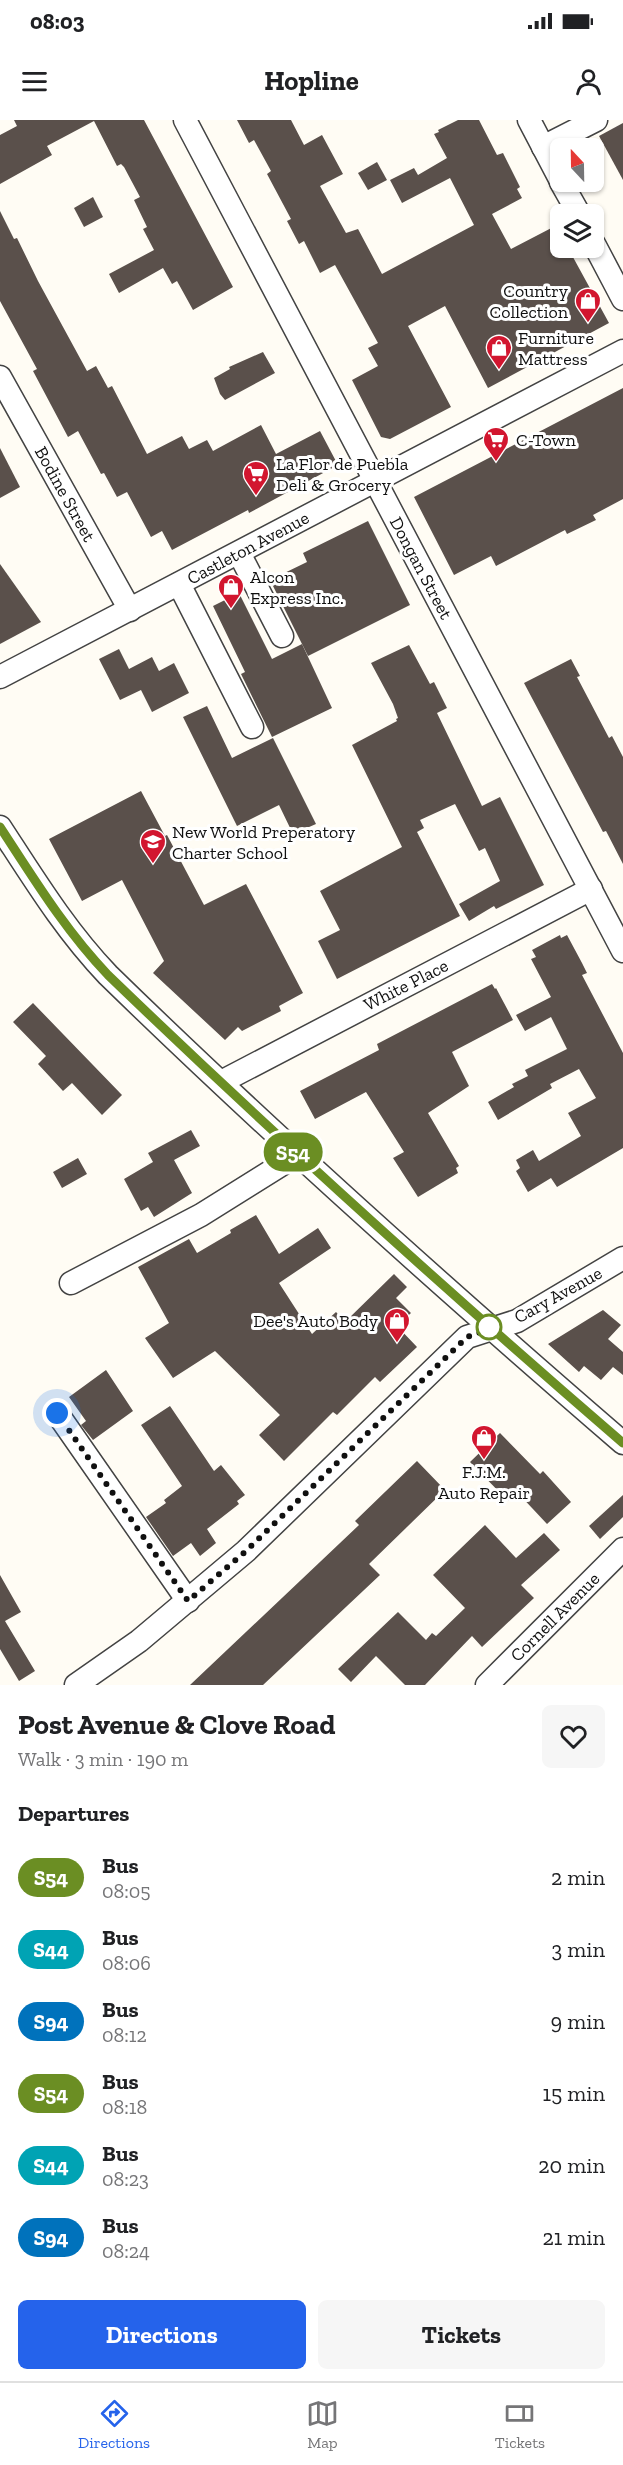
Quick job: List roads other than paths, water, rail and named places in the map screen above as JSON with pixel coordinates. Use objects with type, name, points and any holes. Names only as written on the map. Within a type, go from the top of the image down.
[{"type":"street","name":"Dongan Street","points":[[185,120],[623,951]]},
{"type":"street","points":[[529,120],[550,160]]},
{"type":"street","points":[[543,147],[596,120]]},
{"type":"street","points":[[601,258],[623,299]]},
{"type":"street","name":"Castleton Avenue","points":[[0,678],[623,351]]},
{"type":"street","name":"Bodine Street","points":[[0,377],[130,610]]},
{"type":"street","points":[[238,553],[282,636]]},
{"type":"street","points":[[179,584],[252,727]]},
{"type":"street","points":[[0,827],[60,918],[81,946],[115,982],[297,1155],[491,1329],[623,1443]]},
{"type":"street","name":"White Place","points":[[221,1082],[591,889]]},
{"type":"street","points":[[71,1283],[201,1215],[297,1155]]},
{"type":"street","name":"Cary Avenue","points":[[76,1685],[139,1641],[246,1551],[467,1337],[517,1321],[623,1258]]},
{"type":"street","points":[[57,1413],[188,1601]]},
{"type":"street","name":"Cornell Avenue","points":[[487,1685],[623,1549]]},
{"type":"place","name":"Country Collection","points":[[588,324]]},
{"type":"place","name":"Furniture Mattress","points":[[499,371]]},
{"type":"place","name":"C-Town","points":[[496,463]]},
{"type":"place","name":"La Flor de Puebla Deli & Grocery","points":[[256,497]]},
{"type":"place","name":"Alcon Express Inc.","points":[[231,610]]},
{"type":"place","name":"New World Preperatory Charter School","points":[[153,865]]},
{"type":"place","name":"Dee's Auto Body","points":[[397,1344]]},
{"type":"place","name":"F.J.M. Auto Repair","points":[[484,1461]]}]
